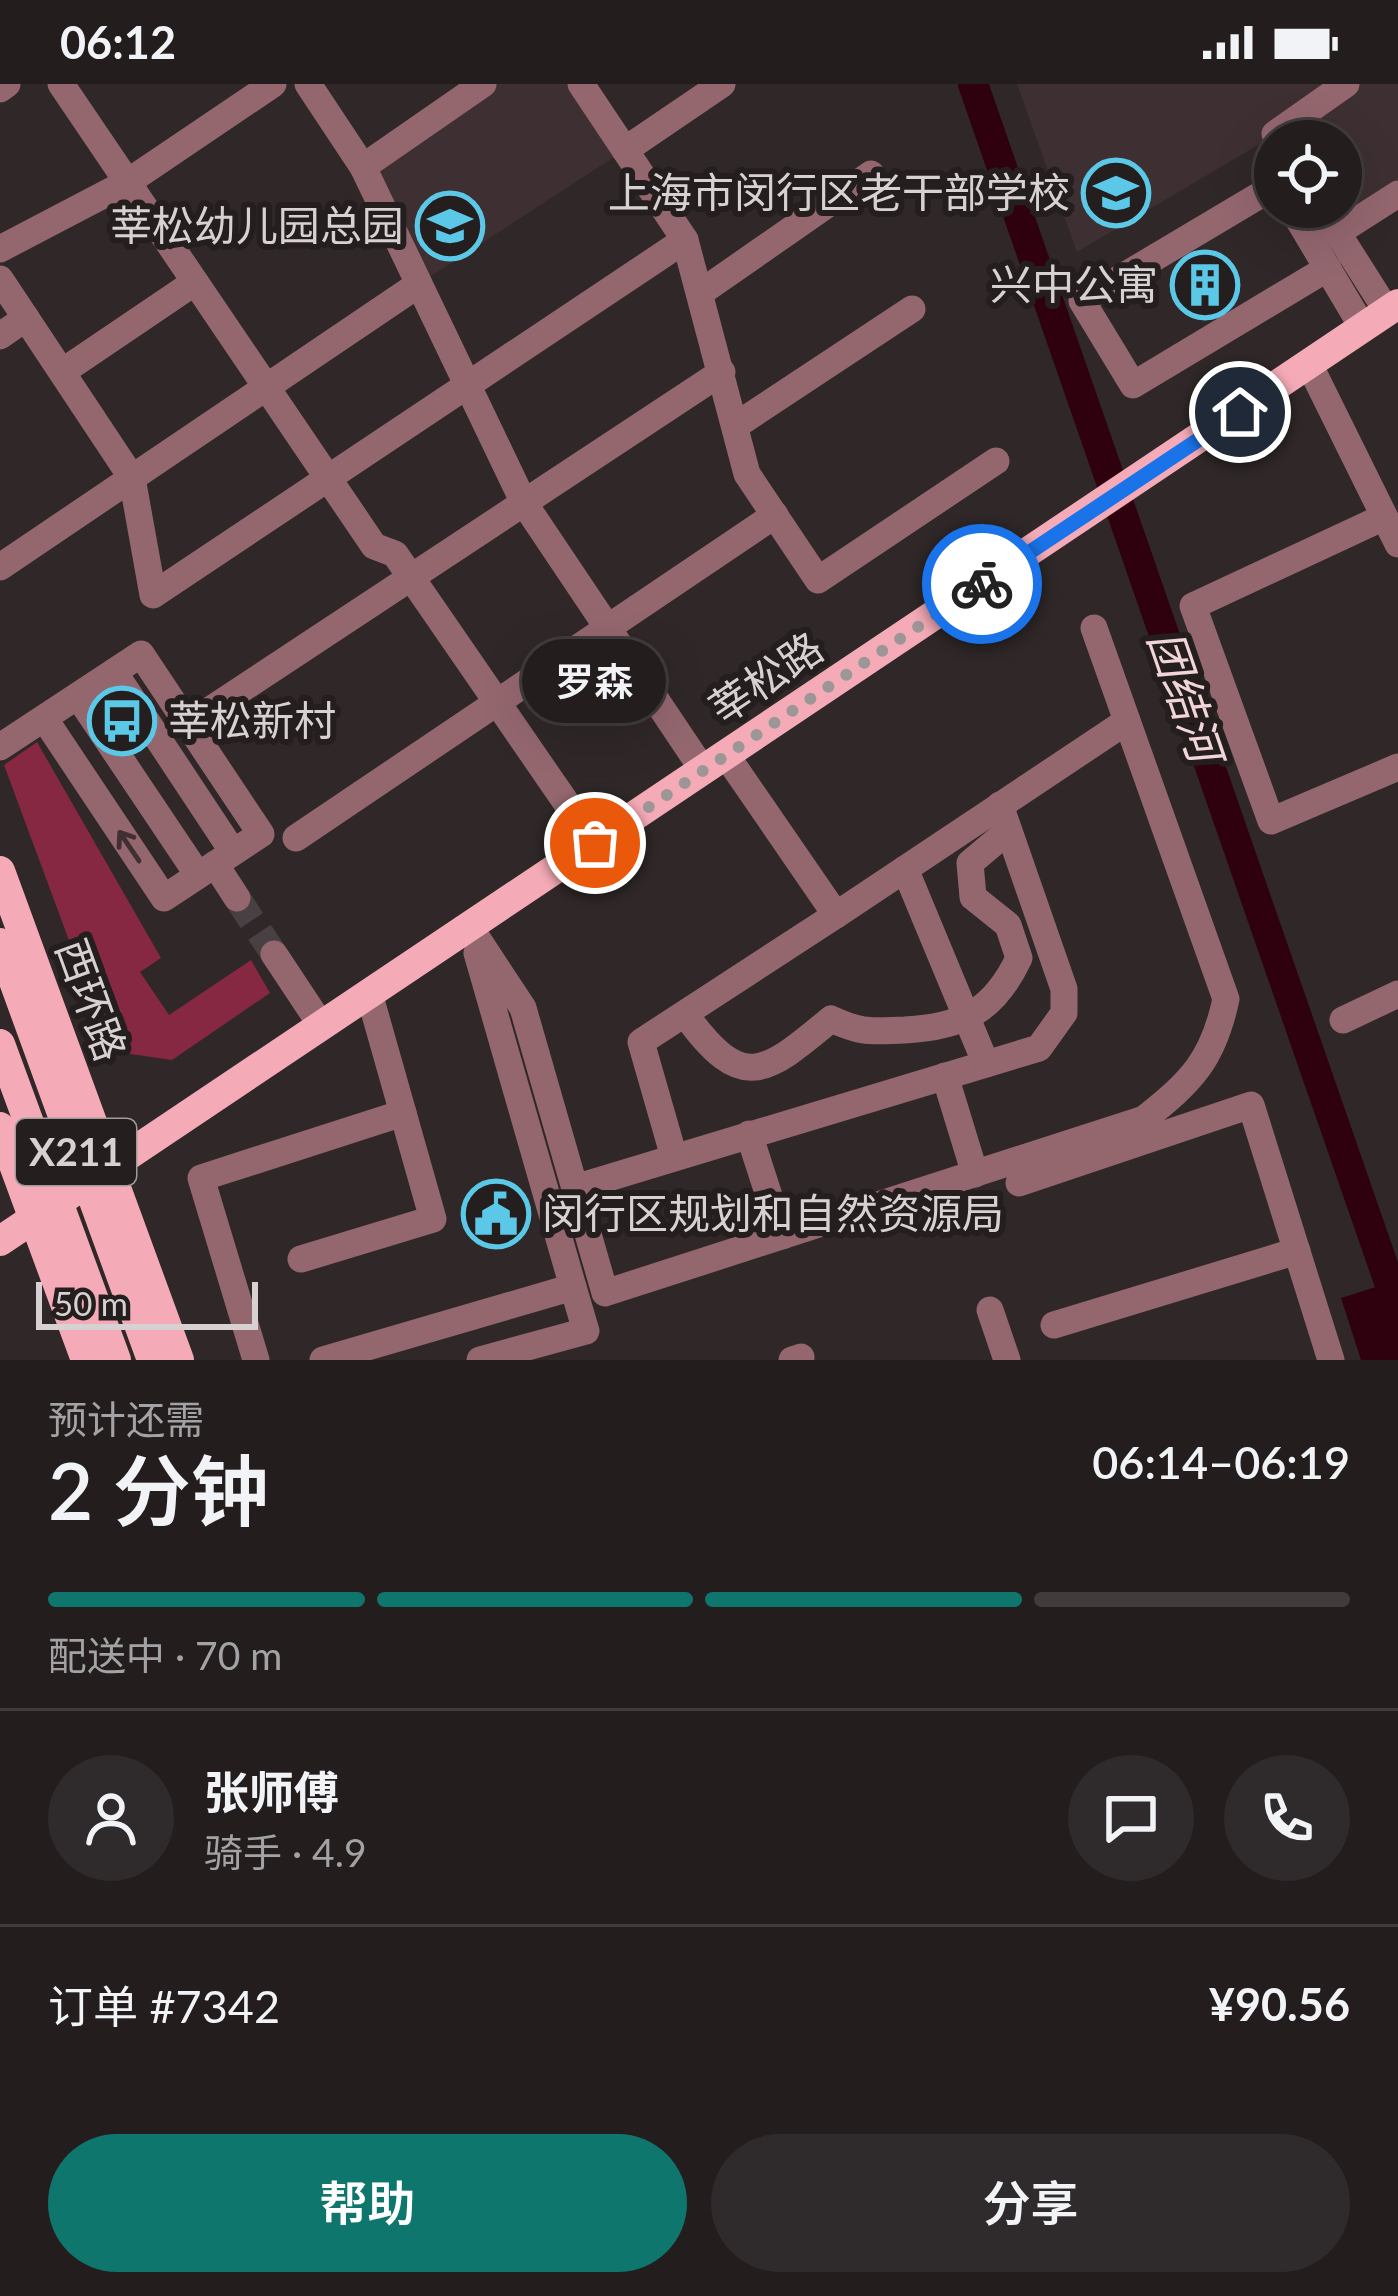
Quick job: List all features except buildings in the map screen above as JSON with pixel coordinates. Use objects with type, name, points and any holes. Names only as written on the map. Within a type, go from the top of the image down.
[{"type":"main road","name":"莘松路","points":[[0,1240],[1383,315]]},
{"type":"main road","name":"西环路","points":[[0,871],[179,1360]]},
{"type":"main road","name":"X211","points":[[0,943],[152,1360]]},
{"type":"main road","name":"X211","points":[[0,1044],[116,1360]]},
{"type":"main road","points":[[0,1127],[86,1360]]},
{"type":"street","points":[[61,84],[374,547],[395,554],[595,843]]},
{"type":"street","points":[[0,249],[128,182],[273,84]]},
{"type":"street","points":[[308,84],[363,167],[524,503],[608,628],[836,915]]},
{"type":"street","points":[[363,167],[483,84]]},
{"type":"street","points":[[581,84],[685,239],[747,474],[818,580],[996,461]]},
{"type":"street","points":[[625,150],[722,84]]},
{"type":"street","points":[[1295,120],[1346,84]]},
{"type":"street","points":[[700,292],[871,174]]},
{"type":"street","points":[[1337,232],[1398,194]]},
{"type":"street","points":[[1254,199],[1082,302],[1132,385],[1328,268]]},
{"type":"street","points":[[1304,228],[1328,268],[1383,315]]},
{"type":"street","points":[[1334,228],[1383,315]]},
{"type":"street","points":[[0,279],[132,478],[153,595],[685,239]]},
{"type":"street","points":[[62,372],[195,282]]},
{"type":"street","points":[[0,567],[419,284]]},
{"type":"street","points":[[736,426],[911,309]]},
{"type":"street","points":[[0,336],[26,318]]},
{"type":"street","points":[[1309,364],[1398,544]]},
{"type":"street","points":[[207,712],[722,372]]},
{"type":"street","points":[[296,838],[775,515]]},
{"type":"street","points":[[1384,517],[1193,606],[1271,821],[1398,767]]},
{"type":"street","points":[[469,926],[523,1008],[605,1293],[1144,1119],[1183,1089],[1216,1045],[1226,999],[1094,628]]},
{"type":"street","points":[[0,747],[141,654],[261,834],[164,898],[44,718]]},
{"type":"street","points":[[79,696],[215,864],[237,898]]},
{"type":"street","points":[[674,1156],[641,1042],[905,869],[1004,818],[1126,721]]},
{"type":"street","points":[[685,1014],[712,1052],[730,1066],[769,1066],[831,1019],[866,1034],[940,1029],[968,1021],[1006,985],[1018,958],[1009,925],[973,897],[970,863],[1004,818]]},
{"type":"street","points":[[574,1188],[1039,1048],[1055,1033],[1064,1013],[1064,989],[1004,818]]},
{"type":"street","points":[[905,869],[986,1064]]},
{"type":"street","points":[[469,926],[586,1331],[480,1360]]},
{"type":"street","points":[[274,954],[322,1025]]},
{"type":"street","points":[[301,1259],[433,1219],[369,993]]},
{"type":"street","points":[[1343,1020],[1398,994]]},
{"type":"street","points":[[945,1076],[975,1174]]},
{"type":"street","points":[[1019,1183],[1251,1106],[1331,1360]]},
{"type":"street","points":[[256,1360],[201,1178],[403,1113]]},
{"type":"street","points":[[749,1134],[782,1236]]},
{"type":"street","points":[[1054,1325],[1297,1251]]},
{"type":"street","points":[[323,1360],[358,1355],[573,1287]]},
{"type":"street","points":[[990,1310],[1007,1360]]},
{"type":"shaded area","name":"莘松幼儿园总园","points":[[483,84],[581,84],[625,150],[419,284],[363,167]]},
{"type":"shaded area","name":"上海市闵行区老干部学校","points":[[1017,84],[1398,84],[1398,194],[1362,217],[1362,120],[1254,120],[1254,147],[1077,252]]},
{"type":"shaded area","points":[[37,742],[161,958],[140,972],[169,1015],[251,960],[270,993],[172,1060],[110,1051],[4,765]]},
{"type":"shaded area","points":[[1398,1280],[1398,1360],[1361,1360],[1341,1298]]},
{"type":"waterway","name":"团结河","points":[[973,84],[1398,1308]]},
{"type":"tunnel","points":[[237,898],[274,954]]},
{"type":"way so far","points":[[595,843],[982,584]]},
{"type":"place","name":"上海市闵行区老干部学校","points":[[1116,193]]},
{"type":"place","name":"莘松幼儿园总园","points":[[450,226]]},
{"type":"place","name":"兴中公寓","points":[[1205,285]]},
{"type":"place","name":"莘松新村","points":[[122,721]]},
{"type":"place","name":"罗森","points":[[595,843]]},
{"type":"place","name":"闵行区规划和自然资源局","points":[[496,1214]]},
{"type":"route","points":[[982,584],[1240,412]]}]
